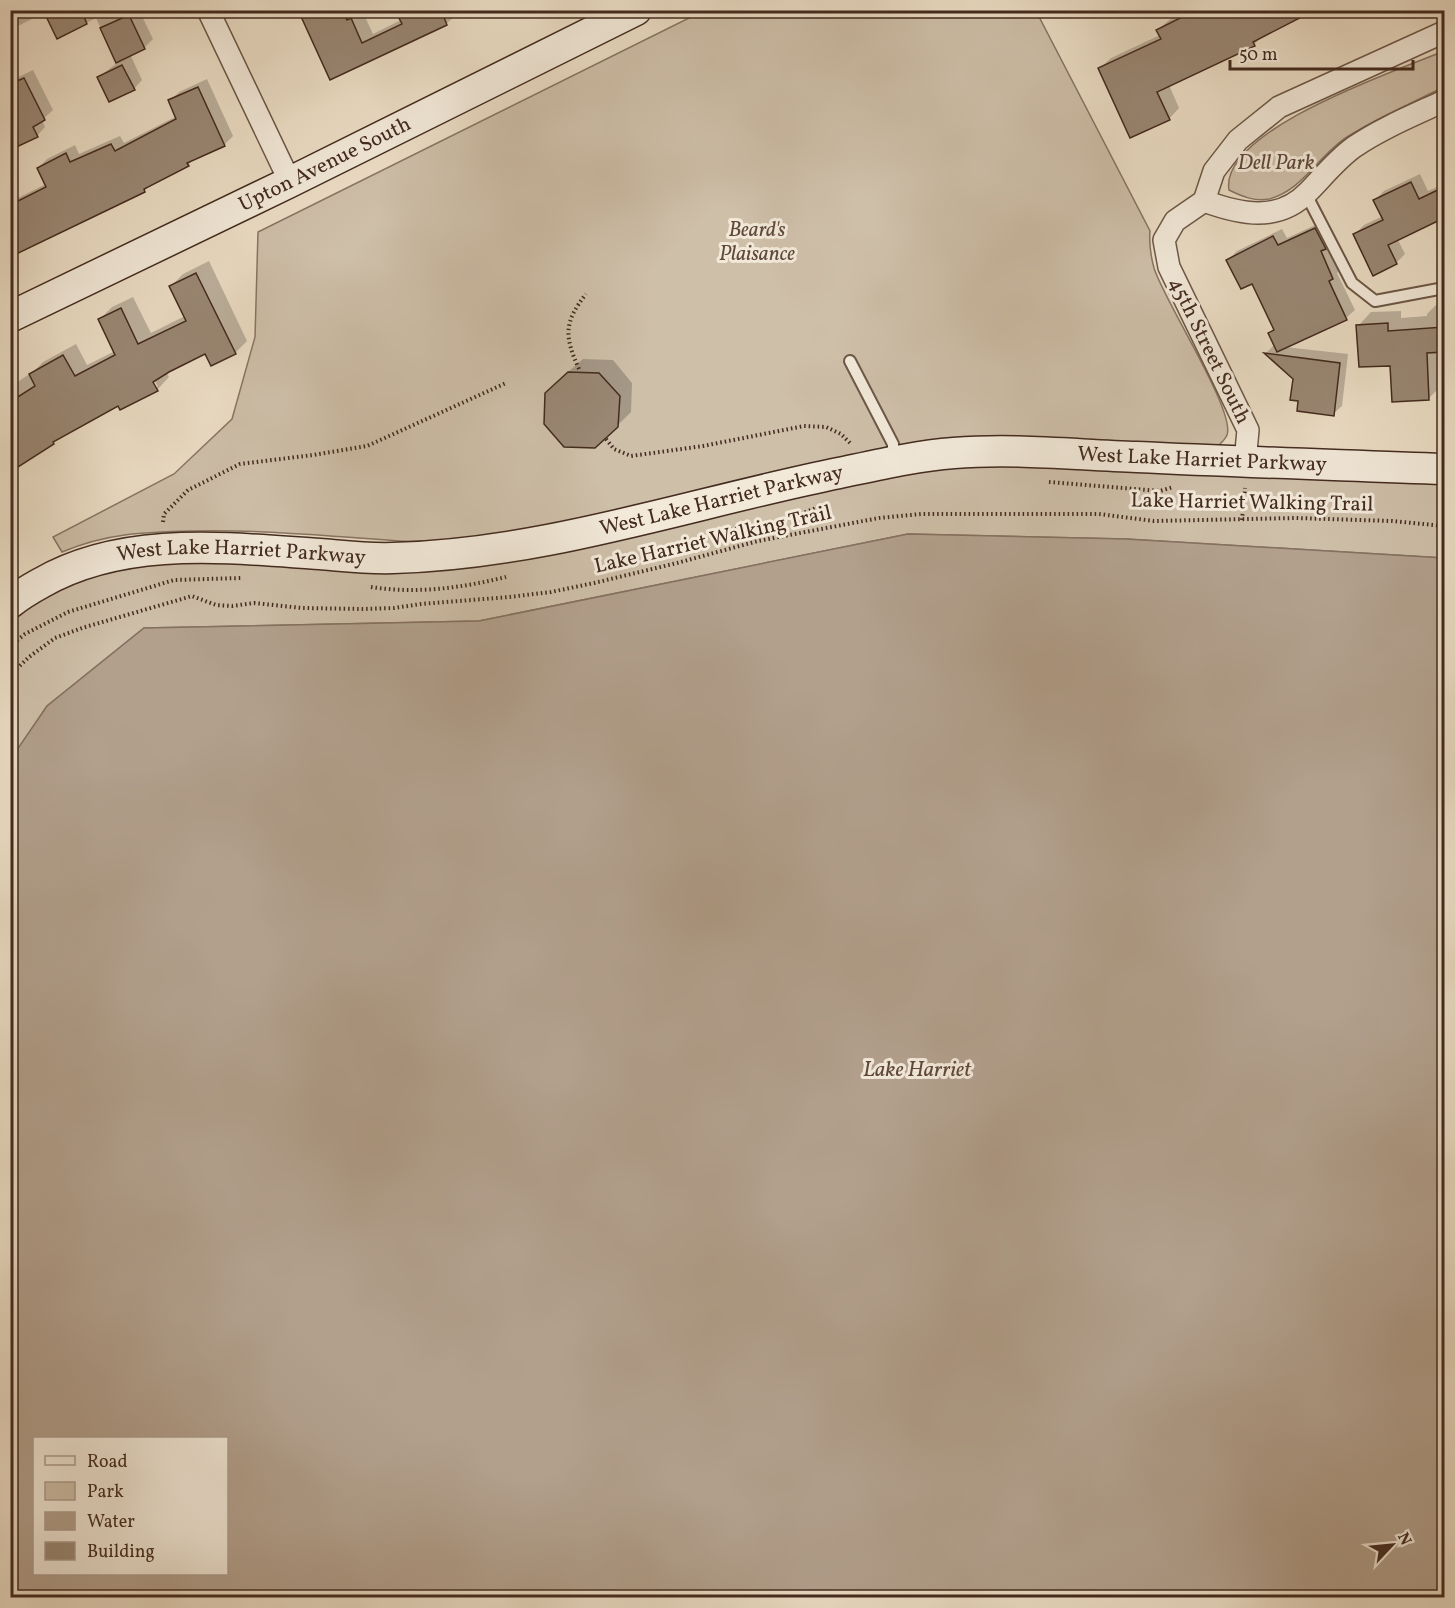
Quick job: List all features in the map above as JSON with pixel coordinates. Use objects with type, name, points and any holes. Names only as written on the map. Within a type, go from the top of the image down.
[{"type":"street","points":[[208,10],[290,182]]},
{"type":"street","name":"Upton Avenue South","points":[[10,317],[290,182],[636,10]]},
{"type":"street","points":[[1444,32],[1279,107],[1238,140],[1214,171],[1204,201],[1228,210],[1257,214],[1281,210],[1306,194],[1326,170],[1352,148],[1381,130],[1444,101]]},
{"type":"street","name":"45th Street South","points":[[1204,201],[1175,221],[1164,240],[1169,267],[1248,430],[1245,470]]},
{"type":"street","name":"West Lake Harriet Parkway","points":[[10,603],[61,571],[107,556],[158,550],[221,548],[393,558],[497,549],[554,539],[810,479],[893,462],[955,453],[1031,451],[1245,470],[1444,468]]},
{"type":"lane","points":[[1306,194],[1352,283],[1375,301],[1444,288]]},
{"type":"lane","points":[[850,361],[893,444],[893,462]]},
{"type":"path","points":[[579,369],[569,342],[568,326],[574,310],[586,294]]},
{"type":"path","points":[[158,550],[164,514],[188,490],[240,464],[367,446],[506,383]]},
{"type":"path","points":[[606,439],[614,449],[631,456],[703,446],[804,426],[826,427],[841,434],[855,449]]},
{"type":"path","points":[[1242,520],[1245,470]]},
{"type":"path","points":[[1044,482],[1160,491],[1181,485]]},
{"type":"path","points":[[709,533],[773,524],[829,504]]},
{"type":"path","name":"Lake Harriet Walking Trail","points":[[10,675],[29,657],[55,638],[192,596],[216,605],[232,606],[254,603],[302,608],[363,609],[509,597],[551,592],[803,531],[879,518],[921,514],[1099,514],[1154,521],[1296,518],[1392,521],[1444,526]]},
{"type":"path","points":[[369,587],[434,591],[475,585],[507,576]]},
{"type":"path","points":[[10,646],[25,634],[68,612],[174,580],[250,579]]},
{"type":"green space","name":"Beard's Plaisance","points":[[703,11],[1036,11],[1150,231],[1152,259],[1160,283],[1221,403],[1227,422],[1227,435],[1223,441],[1215,448],[1031,442],[448,544],[288,533],[192,531],[111,537],[62,552],[53,537],[174,474],[232,419],[255,337],[258,232]]},
{"type":"green space","name":"Dell Park","points":[[1444,51],[1444,87],[1347,137],[1301,181],[1281,195],[1259,200],[1229,190],[1234,168],[1252,146],[1281,125],[1316,105]]},
{"type":"green space","points":[[893,462],[1444,469],[1444,558],[1126,539],[908,534],[479,621],[144,628],[47,706],[11,760],[11,619],[27,604],[107,557],[393,558]]},
{"type":"water","name":"Lake Harriet","points":[[908,534],[1126,539],[1444,558],[1444,1597],[11,1597],[10,760],[47,706],[144,628],[479,621]]},
{"type":"building","points":[[43,10],[81,10],[87,24],[57,39]]},
{"type":"building","points":[[298,10],[342,10],[347,20],[351,18],[362,43],[402,24],[395,10],[441,10],[447,25],[330,80]]},
{"type":"building","points":[[1196,10],[1315,10],[1253,42],[1255,46],[1157,92],[1170,120],[1130,138],[1098,68],[1161,39],[1156,30]]},
{"type":"building","points":[[129,15],[145,49],[116,63],[100,28]]},
{"type":"building","points":[[122,65],[135,90],[109,102],[97,77]]},
{"type":"building","points":[[24,78],[45,120],[33,127],[38,137],[10,150],[10,84]]},
{"type":"building","points":[[198,87],[225,146],[187,163],[189,166],[144,189],[145,192],[10,257],[10,205],[46,187],[37,168],[66,153],[70,162],[111,144],[115,151],[176,119],[168,100]]},
{"type":"building","points":[[1411,182],[1419,199],[1444,187],[1444,218],[1388,245],[1397,264],[1373,276],[1353,234],[1383,220],[1373,200]]},
{"type":"building","points":[[1315,228],[1326,249],[1321,251],[1333,279],[1329,281],[1347,320],[1277,352],[1268,333],[1274,330],[1252,284],[1241,289],[1226,260],[1273,236],[1278,245]]},
{"type":"building","points":[[196,273],[236,354],[211,366],[205,354],[169,372],[153,382],[158,391],[120,410],[118,406],[53,442],[54,444],[18,467],[10,456],[10,402],[35,386],[29,374],[63,355],[75,376],[115,355],[98,319],[121,308],[138,344],[186,321],[169,286]]},
{"type":"building","points":[[1388,323],[1388,331],[1444,327],[1444,352],[1427,353],[1429,400],[1392,402],[1390,366],[1359,367],[1356,325]]},
{"type":"building","points":[[1264,353],[1340,363],[1334,416],[1297,411],[1298,401],[1290,400],[1293,379]]},
{"type":"building","points":[[568,372],[599,373],[620,396],[618,427],[595,448],[564,447],[544,424],[545,393]]}]
